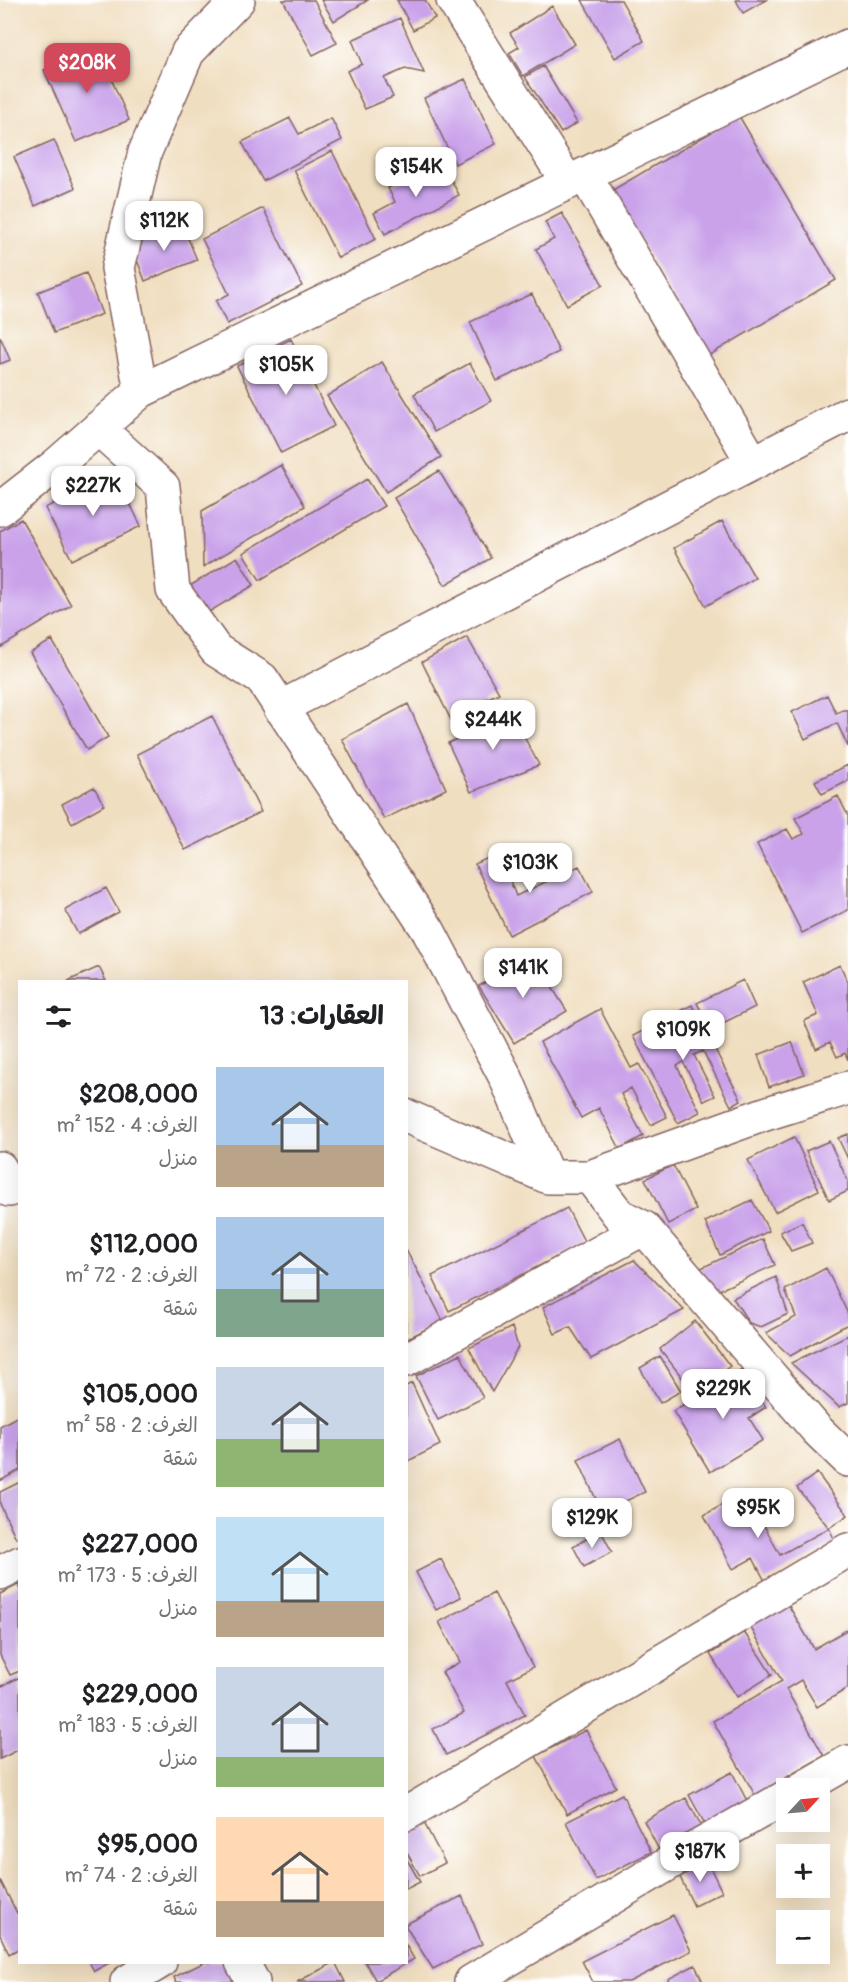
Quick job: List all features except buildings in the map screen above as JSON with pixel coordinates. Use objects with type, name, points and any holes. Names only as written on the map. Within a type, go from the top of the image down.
[{"type":"street","points":[[141,391],[118,268],[145,152],[188,52],[238,0]]},
{"type":"street","points":[[453,0],[577,179],[753,463]]},
{"type":"street","points":[[0,509],[55,466],[141,391],[848,46]]},
{"type":"street","points":[[280,708],[848,414]]},
{"type":"street","points":[[98,428],[163,487],[173,591],[216,650],[262,679],[428,930],[506,1078],[548,1177]]},
{"type":"street","points":[[408,1117],[548,1177],[590,1177],[765,1114],[848,1088]]},
{"type":"street","points":[[0,1168],[9,1190],[18,1186]]},
{"type":"street","points":[[590,1177],[619,1215],[644,1228],[817,1430],[848,1460]]},
{"type":"street","points":[[408,1359],[644,1228]]},
{"type":"street","points":[[408,1813],[848,1550]]},
{"type":"street","points":[[0,1573],[18,1564]]},
{"type":"street","points":[[820,1778],[848,1762]]},
{"type":"street","points":[[471,1982],[673,1861],[776,1803]]},
{"type":"street","points":[[127,1982],[157,1964]]},
{"type":"street","points":[[243,1964],[253,1982]]}]
